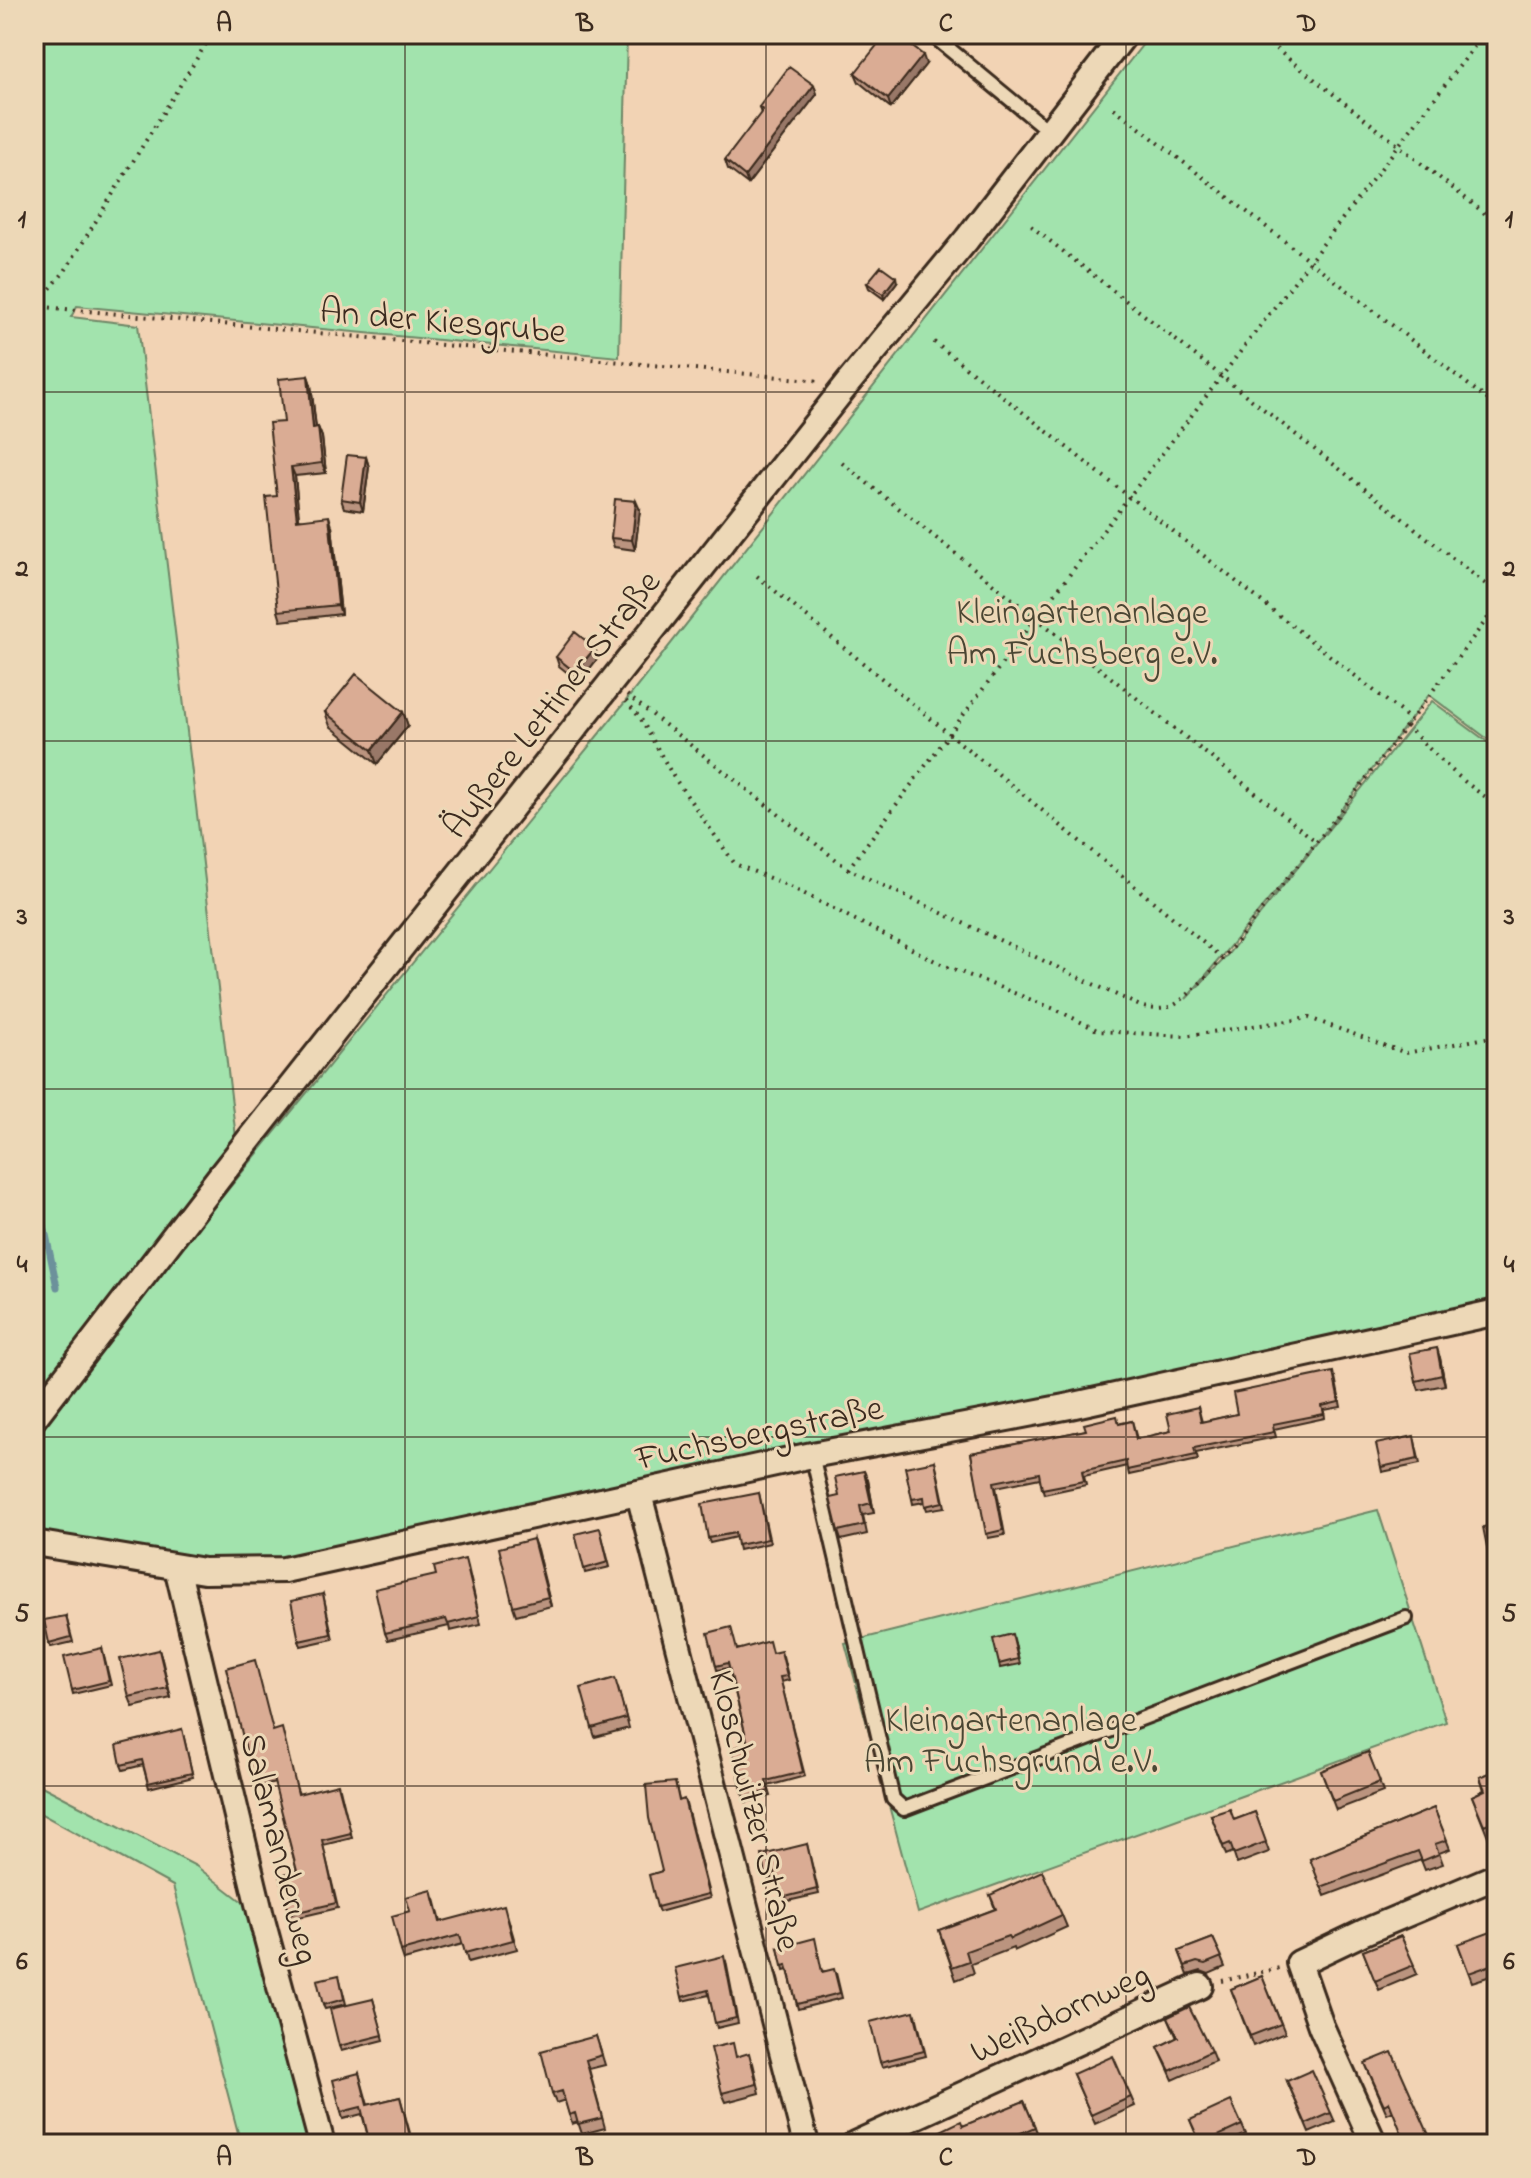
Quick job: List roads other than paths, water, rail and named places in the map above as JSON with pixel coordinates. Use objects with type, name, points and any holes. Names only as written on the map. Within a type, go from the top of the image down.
[{"type":"street","name":"Äußere Lettiner Straße","points":[[34,1418],[221,1175],[848,383],[967,239],[1125,34]]},
{"type":"street","name":"Fuchsbergstraße","points":[[34,1543],[204,1571],[284,1570],[812,1455],[1070,1406],[1497,1312]]},
{"type":"street","name":"Kloschwitzer Straße","points":[[639,1494],[806,2144]]},
{"type":"street","name":"Salamanderweg","points":[[177,1567],[257,1901],[322,2144]]},
{"type":"street","points":[[1374,2144],[1321,2026],[1299,1963],[1497,1876]]},
{"type":"street","name":"Weißdornweg","points":[[855,2144],[1200,1986]]},
{"type":"lane","points":[[931,34],[1050,132]]},
{"type":"lane","points":[[812,1455],[893,1799],[904,1809],[1406,1618]]},
{"type":"waterway","points":[[34,1178],[57,1287]]},
{"type":"park label","name":"Kleingartenanlage Am Fuchsberg e.V.","points":[[1082,630]]},
{"type":"park label","name":"Kleingartenanlage Am Fuchsgrund e.V.","points":[[1011,1738]]}]
